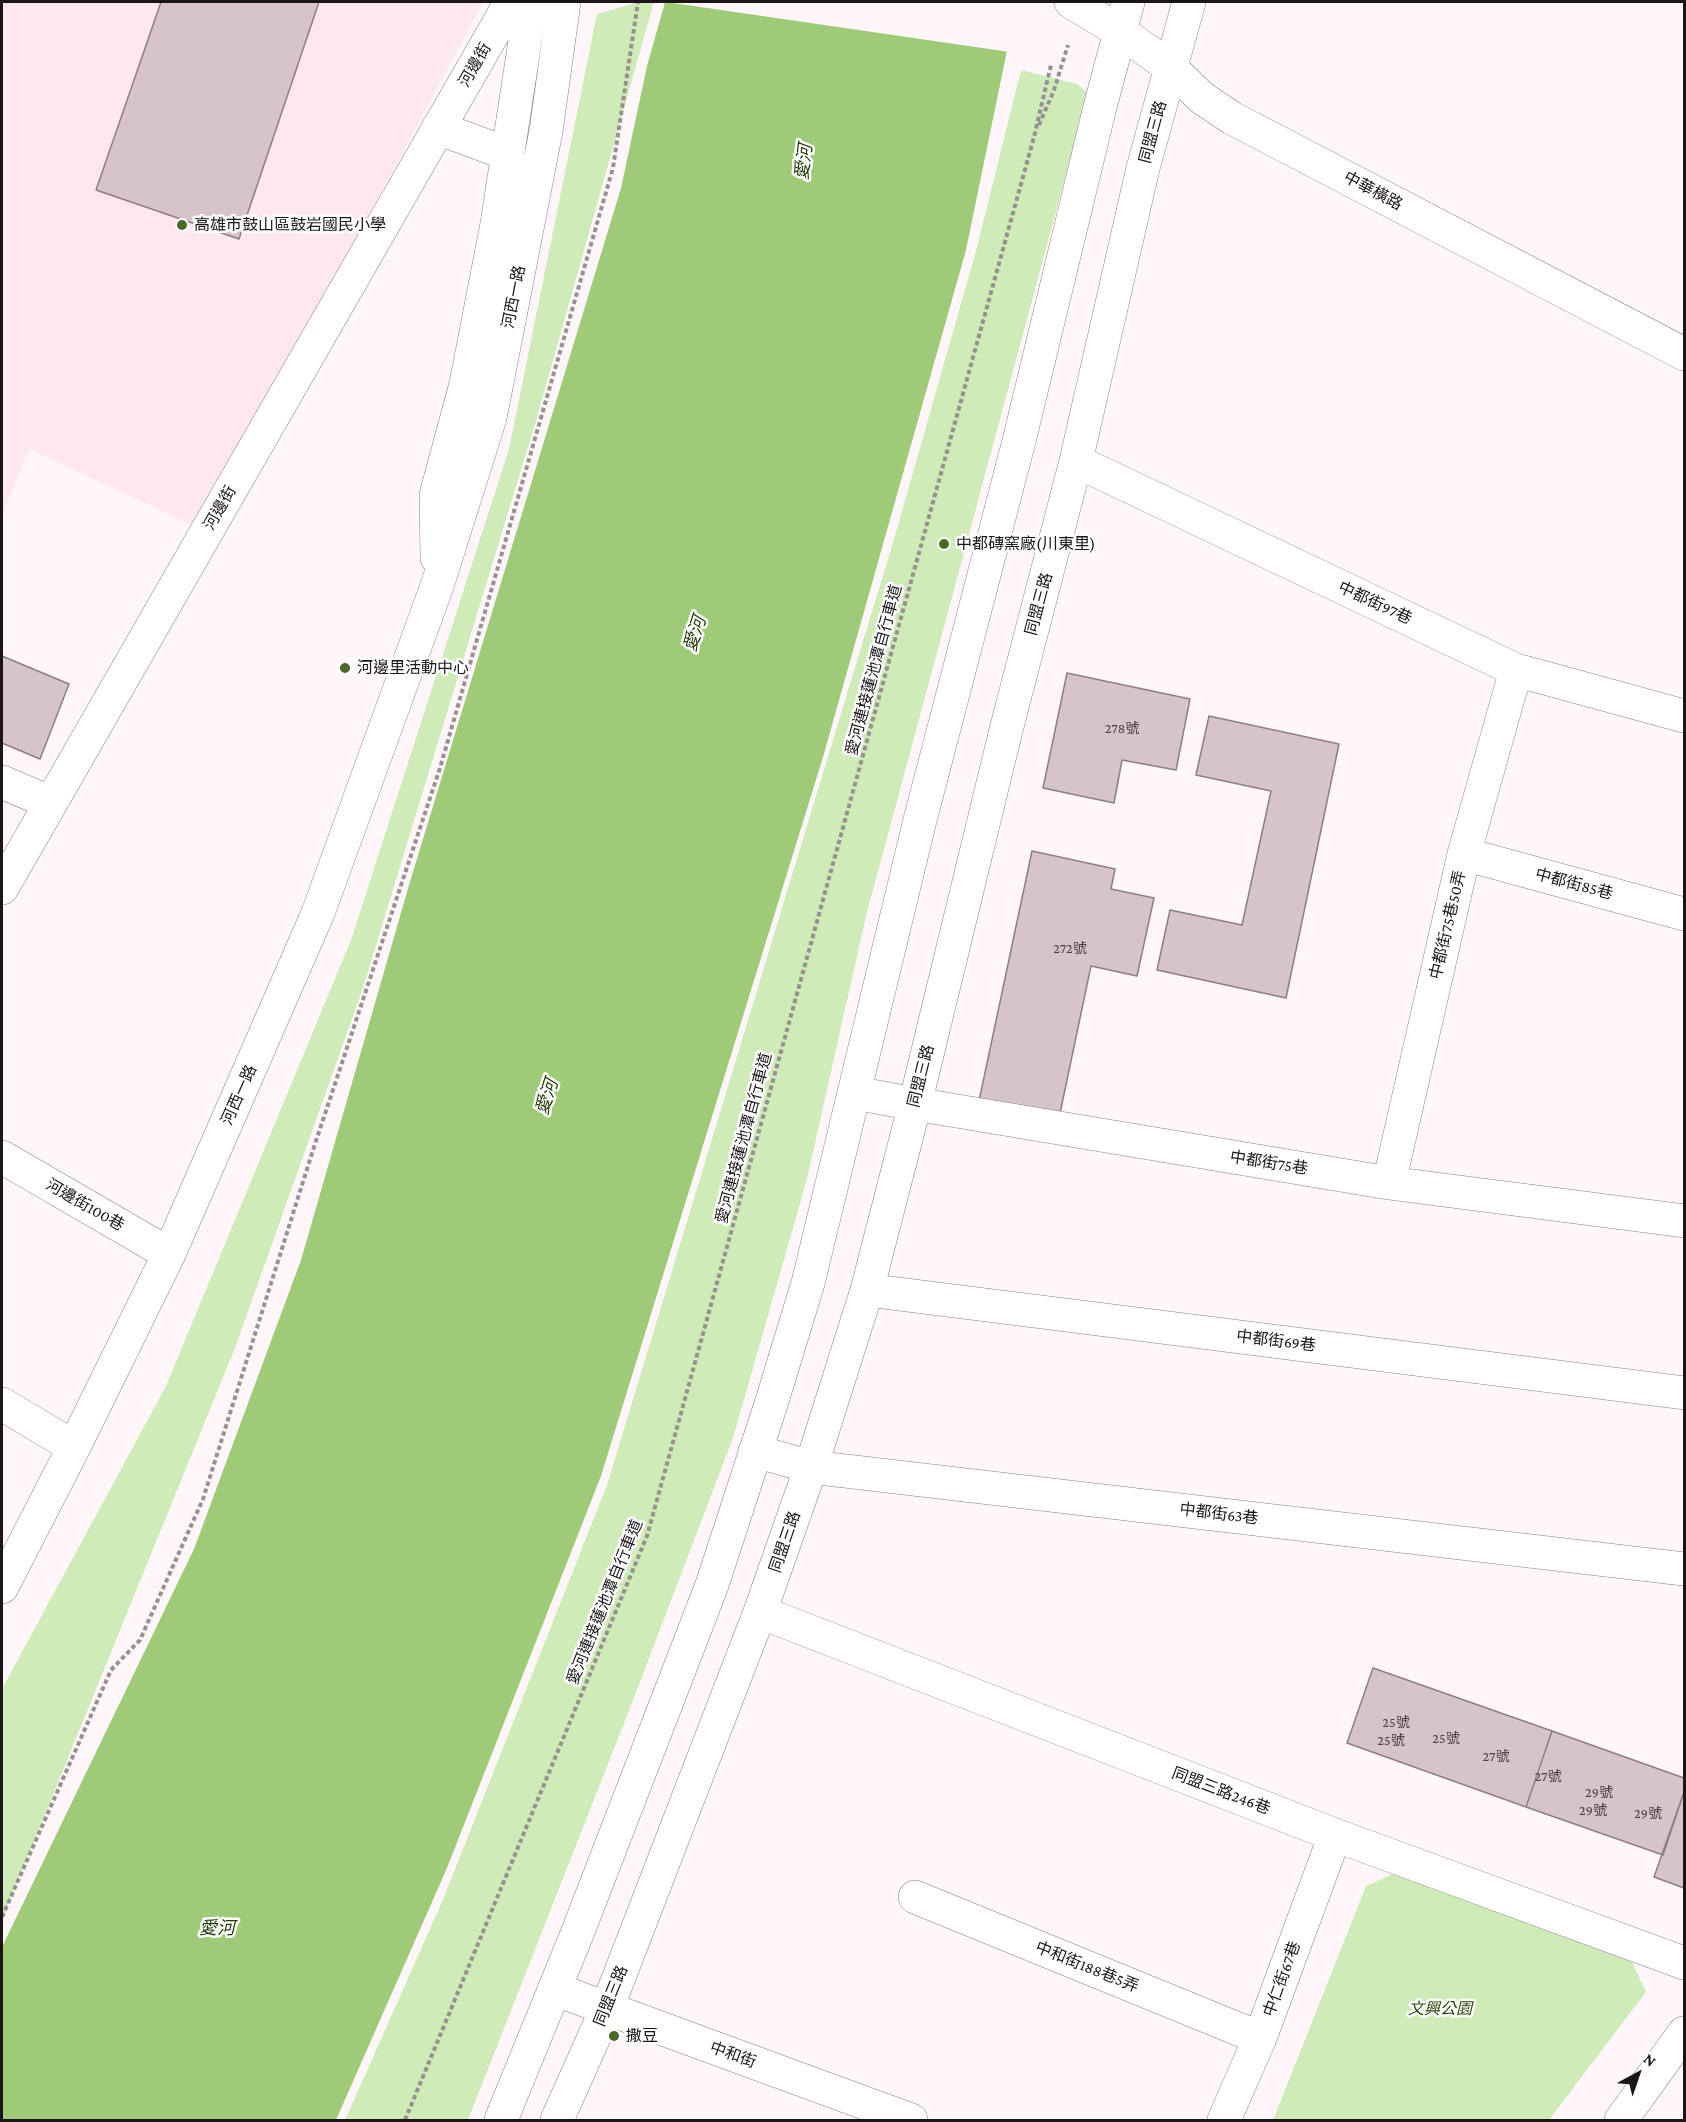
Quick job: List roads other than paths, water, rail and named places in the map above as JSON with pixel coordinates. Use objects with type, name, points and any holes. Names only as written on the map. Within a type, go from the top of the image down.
[{"type":"street","name":"河邊街","points":[[2,888],[512,2]]},
{"type":"street","name":"河西一路","points":[[437,586],[436,495],[466,384],[497,224],[531,2]]},
{"type":"street","name":"河西一路","points":[[2,1587],[169,1254],[318,913],[437,586],[490,418],[546,131],[564,2]]},
{"type":"street","name":"同盟三路","points":[[558,2121],[607,2008],[760,1612],[811,1467],[867,1290],[1006,730],[1076,461],[1143,168],[1189,2]]},
{"type":"street","name":"中華橫路","points":[[1074,3],[1125,17],[1170,68],[1202,98],[1232,118],[1684,354]]},
{"type":"street","points":[[501,2121],[712,1585],[808,1283],[920,820],[1019,441],[1100,107],[1125,17]]},
{"type":"street","points":[[438,128],[507,154]]},
{"type":"street","name":"中都街97巷","points":[[1076,461],[1516,670],[1684,716]]},
{"type":"street","name":"中都街75巷50弄","points":[[1389,1183],[1464,854],[1516,670]]},
{"type":"street","points":[[2,782],[51,803]]},
{"type":"street","name":"中都街85巷","points":[[1464,854],[1684,914]]},
{"type":"street","name":"中都街75巷","points":[[855,1093],[1389,1183],[1684,1221]]},
{"type":"street","name":"河邊街100巷","points":[[2,1157],[169,1254]]},
{"type":"street","name":"中都街69巷","points":[[867,1290],[1684,1393]]},
{"type":"street","points":[[2,1404],[74,1447]]},
{"type":"street","name":"中都街63巷","points":[[755,1451],[811,1467],[1684,1569]]},
{"type":"street","name":"同盟三路246巷","points":[[760,1612],[1335,1835],[1684,1963]]},
{"type":"street","name":"中仁街67巷","points":[[1224,2121],[1260,2038],[1335,1835]]},
{"type":"street","name":"中和街188巷5弄","points":[[915,1897],[1260,2038]]},
{"type":"street","name":"中和街","points":[[554,1989],[911,2121]]},
{"type":"street","points":[[1621,2121],[1684,2033]]},
{"type":"water","name":"愛河","points":[[665,2],[1017,2],[966,250],[823,757],[601,1476],[447,1868],[336,2120],[2,2120],[2,1947],[194,1549],[301,1260],[409,885],[621,188],[647,66]]},
{"type":"place","name":"高雄市鼓山區鼓岩國民小學","points":[[182,225]]},
{"type":"place","name":"中都磚窯廠(川東里)","points":[[944,544]]},
{"type":"place","name":"河邊里活動中心","points":[[345,668]]},
{"type":"place","name":"撒豆","points":[[614,2036]]},
{"type":"park label","name":"文興公園","points":[[1440,2009]]}]
